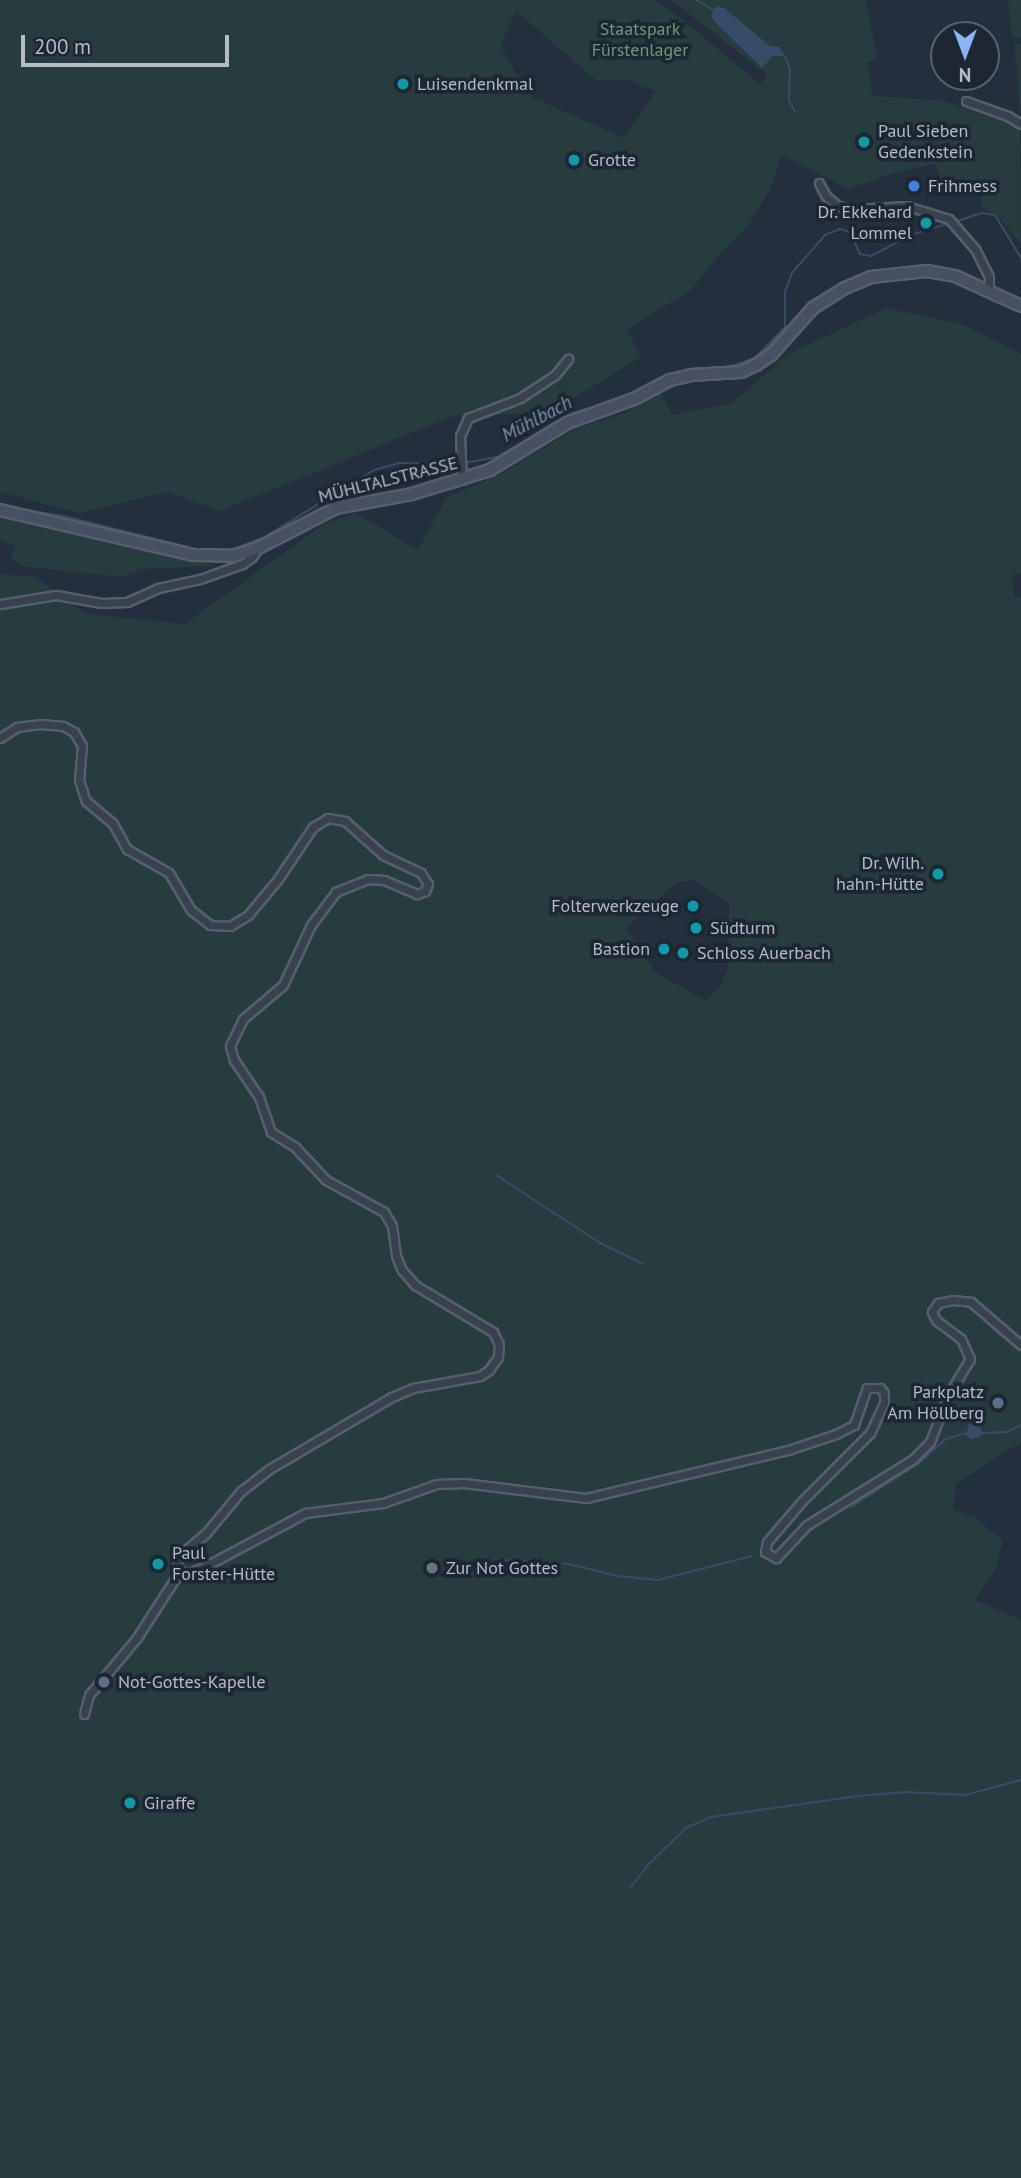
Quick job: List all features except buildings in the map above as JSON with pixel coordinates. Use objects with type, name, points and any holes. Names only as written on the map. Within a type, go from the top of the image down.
[{"type":"main road","name":"MÜHLTALSTRASSE","points":[[0,510],[204,557],[233,556],[258,548],[336,508],[391,499],[520,454],[567,422],[634,399],[670,380],[691,375],[741,372],[771,355],[813,308],[845,288],[871,277],[927,271],[955,276],[1021,306]]},
{"type":"street","points":[[966,101],[1008,116],[1021,124]]},
{"type":"street","points":[[820,183],[826,196],[838,206],[852,209],[906,206],[953,222],[980,258],[989,277],[989,291]]},
{"type":"street","points":[[461,475],[461,430],[468,418],[538,387],[555,375],[568,359]]},
{"type":"street","points":[[0,604],[57,594],[91,602],[120,603],[158,589],[228,570],[252,557],[258,548]]},
{"type":"street","points":[[0,738],[17,727],[41,723],[63,726],[74,732],[82,746],[79,780],[86,801],[113,824],[131,852],[150,860],[169,873],[191,910],[210,925],[230,926],[248,915],[278,879],[313,827],[328,818],[345,821],[383,855],[421,873],[427,880],[427,888],[421,894],[412,894],[391,882],[376,879],[352,883],[336,892],[311,925],[283,985],[268,1001],[250,1012],[236,1028],[230,1046],[234,1060],[259,1097],[268,1126],[307,1159],[326,1180],[384,1212],[392,1226],[401,1270],[415,1285],[493,1332],[499,1345],[498,1357],[480,1376],[413,1388],[390,1398],[268,1470],[241,1491],[206,1533],[179,1556],[177,1564],[180,1571]]},
{"type":"street","points":[[180,1571],[189,1573],[204,1567],[305,1513],[383,1503],[438,1484],[586,1498],[788,1450],[836,1434],[853,1425],[865,1391],[870,1386],[877,1386],[884,1393],[884,1403],[870,1433],[772,1535],[765,1546],[767,1555],[780,1557],[799,1532],[913,1459],[934,1435],[945,1402],[970,1359],[968,1348],[961,1339],[936,1320],[932,1312],[938,1303],[953,1300],[971,1302],[1021,1345]]},
{"type":"street","points":[[84,1714],[89,1695],[136,1639],[180,1571]]},
{"type":"green space","name":"Staatspark Fürstenlager","points":[[0,0],[654,0],[682,19],[760,84],[768,75],[671,0],[865,0],[878,59],[865,64],[868,63],[872,96],[939,100],[1020,125],[1021,244],[998,216],[983,208],[981,195],[974,187],[942,180],[934,164],[894,173],[849,189],[782,155],[769,191],[748,226],[718,256],[692,289],[627,330],[641,357],[549,413],[453,416],[220,511],[167,492],[79,513],[0,492]],"holes":[[[516,11],[596,80],[629,80],[656,91],[624,138],[529,96],[500,45]]]},
{"type":"green space","points":[[1008,0],[1021,0],[1021,38],[1012,37]]},
{"type":"green space","points":[[1014,44],[1021,44],[1021,112],[1020,111]]},
{"type":"green space","points":[[887,308],[961,324],[1021,354],[1021,573],[1012,575],[1014,597],[1021,597],[1021,1442],[956,1484],[953,1509],[977,1519],[1003,1541],[996,1568],[975,1600],[1021,1620],[1021,2178],[0,2178],[0,574],[36,577],[85,614],[185,624],[324,524],[356,513],[418,550],[446,498],[503,473],[577,428],[628,412],[661,394],[673,415],[732,403],[788,354]],"holes":[[[695,880],[729,904],[728,969],[719,988],[705,1000],[656,973],[626,928],[676,883]]]},
{"type":"green space","points":[[0,517],[216,566],[140,569],[123,577],[26,567],[11,558],[16,546],[0,540]]},
{"type":"water","points":[[716,6],[724,8],[770,46],[779,47],[785,56],[773,56],[762,68],[716,23],[711,16]]},
{"type":"water","points":[[980,1422],[982,1436],[971,1439],[966,1435],[969,1424]]},
{"type":"waterway","points":[[696,0],[713,10]]},
{"type":"waterway","points":[[785,56],[790,69],[789,100],[795,112]]},
{"type":"waterway","name":"Mühlbach","points":[[954,222],[982,213],[995,215],[1021,258]]},
{"type":"waterway","name":"Mühlbach","points":[[726,368],[755,358],[785,327],[785,292],[792,273],[825,235],[840,229],[850,232],[860,254],[871,256],[911,235],[948,224]]},
{"type":"waterway","name":"Mühlbach","points":[[671,375],[689,370]]},
{"type":"waterway","name":"Mühlbach","points":[[463,463],[497,457],[572,413],[605,404]]},
{"type":"waterway","name":"Mühlbach","points":[[8,507],[63,516],[196,549],[231,550],[263,538],[374,470],[400,463],[458,464]]},
{"type":"waterway","points":[[496,1175],[602,1244],[643,1264]]},
{"type":"waterway","points":[[981,1433],[1007,1432],[1021,1425]]},
{"type":"waterway","points":[[853,1506],[919,1463],[946,1439],[966,1433]]},
{"type":"waterway","points":[[502,1560],[569,1564],[618,1576],[658,1580],[752,1556]]},
{"type":"waterway","points":[[631,1887],[650,1863],[686,1828],[711,1817],[857,1796],[905,1792],[965,1795],[1021,1780]]},
{"type":"place","name":"Luisendenkmal","points":[[403,84]]},
{"type":"place","name":"Paul Sieben Gedenkstein","points":[[864,142]]},
{"type":"place","name":"Grotte","points":[[574,160]]},
{"type":"place","name":"Frihmess","points":[[914,186]]},
{"type":"place","name":"Dr. Ekkehard Lommel","points":[[926,223]]},
{"type":"place","name":"Dr. Wilh. hahn-Hütte","points":[[938,874]]},
{"type":"place","name":"Folterwerkzeuge","points":[[693,906]]},
{"type":"place","name":"Südturm","points":[[696,928]]},
{"type":"place","name":"Bastion","points":[[664,949]]},
{"type":"place","name":"Schloss Auerbach","points":[[683,953]]},
{"type":"place","name":"Parkplatz Am Höllberg","points":[[998,1403]]},
{"type":"place","name":"Paul Forster-Hütte","points":[[158,1564]]},
{"type":"place","name":"Zur Not Gottes","points":[[432,1568]]},
{"type":"place","name":"Not-Gottes-Kapelle","points":[[104,1682]]},
{"type":"place","name":"Giraffe","points":[[130,1803]]}]
